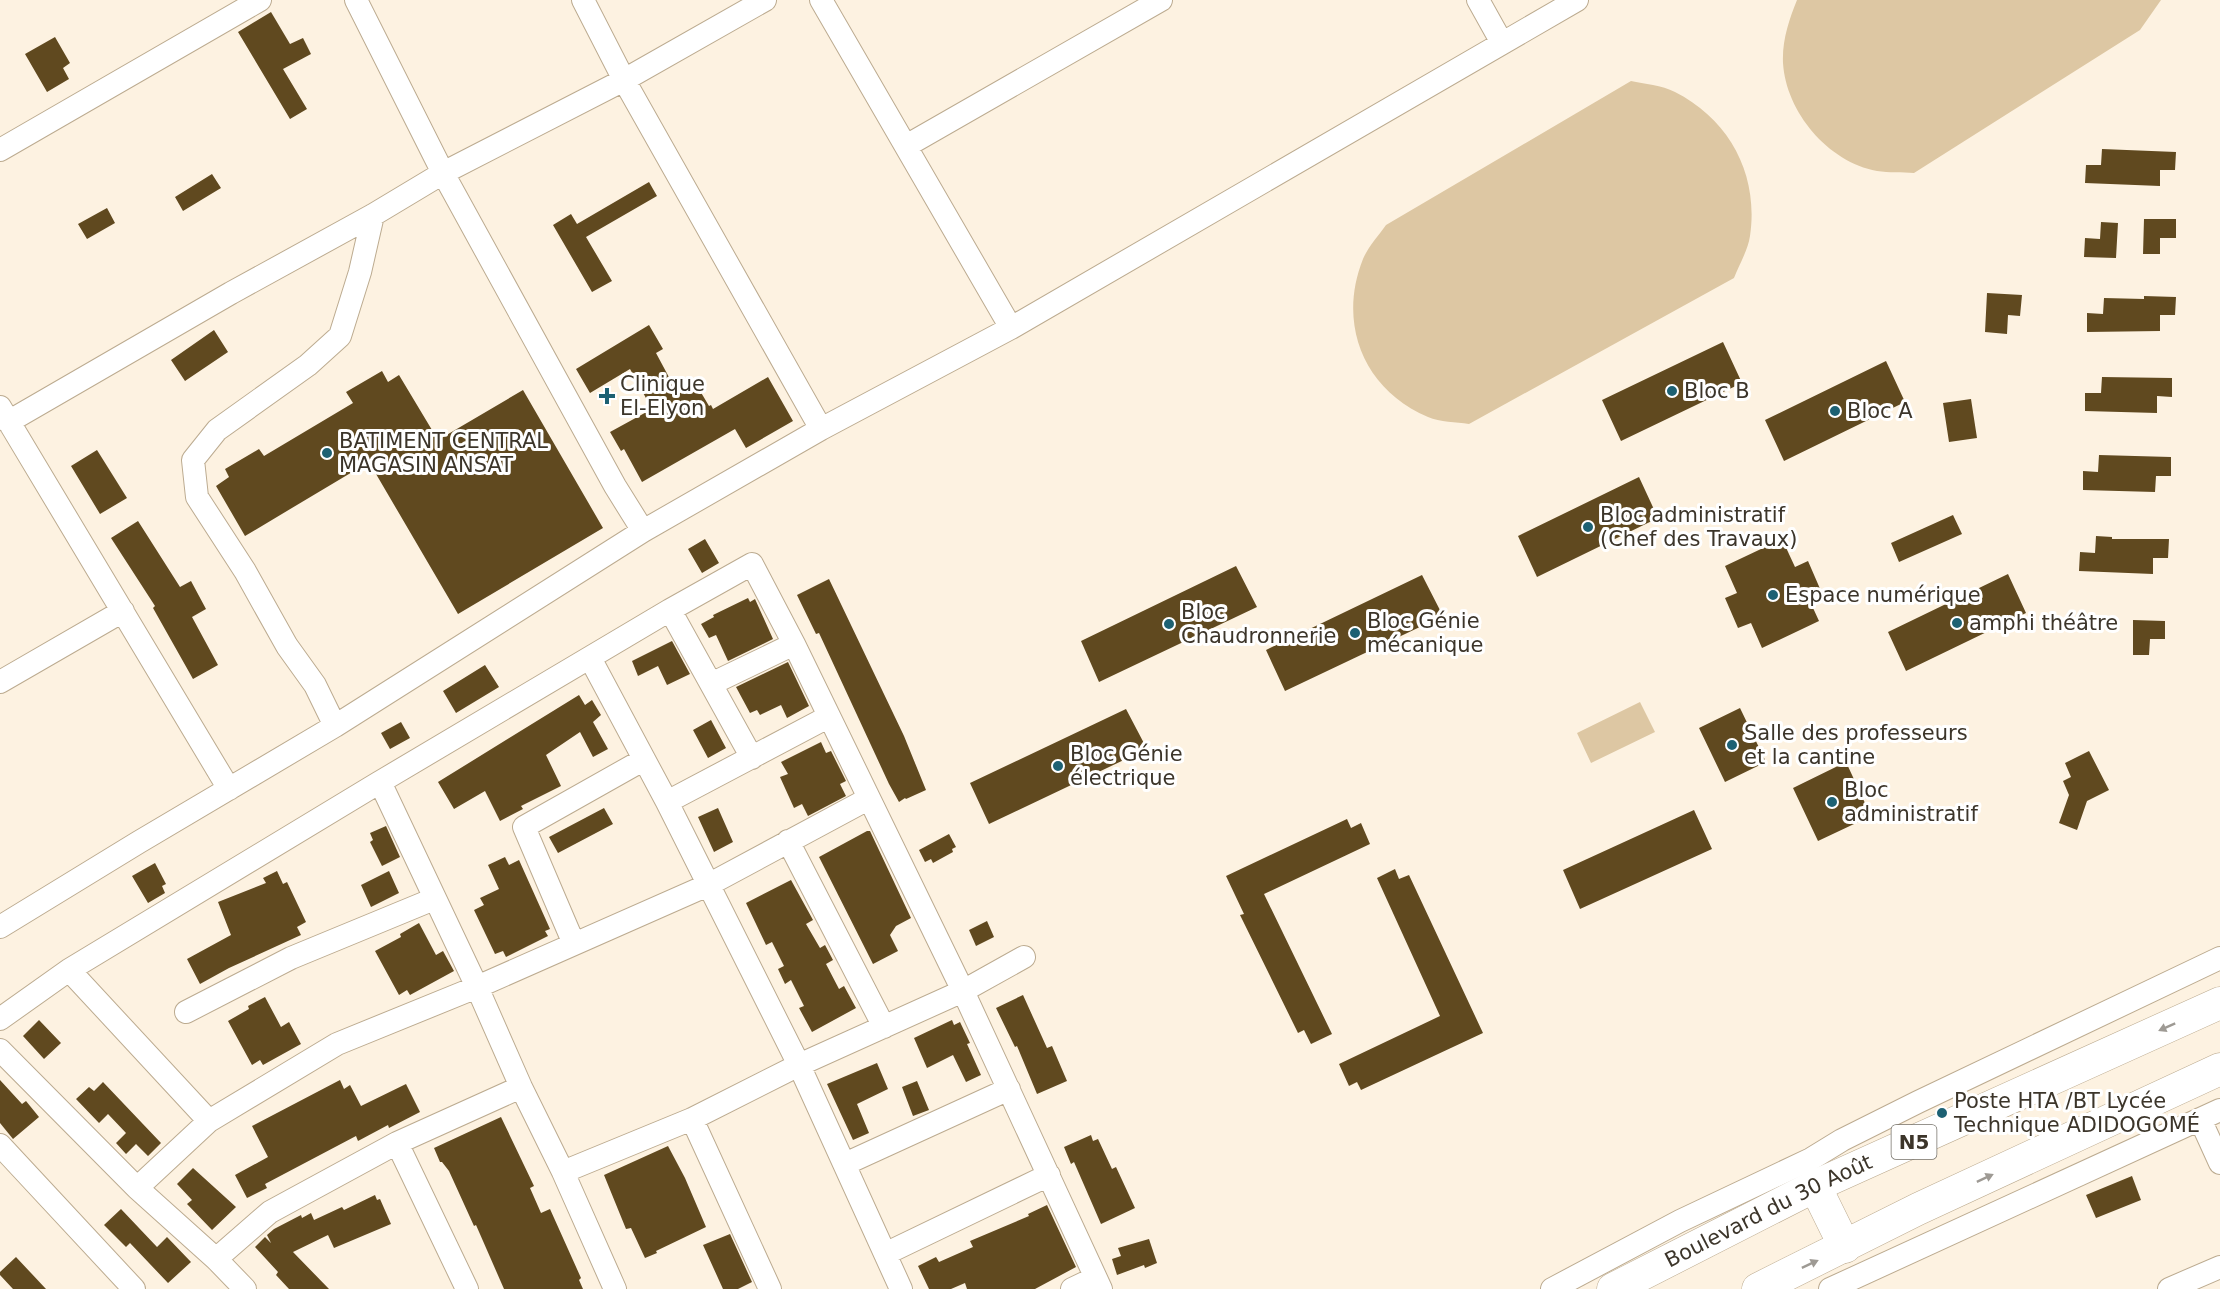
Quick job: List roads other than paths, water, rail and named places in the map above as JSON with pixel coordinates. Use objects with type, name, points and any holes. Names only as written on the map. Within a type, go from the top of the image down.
[{"type":"highway","name":"Boulevard du 30 Août","points":[[1613,1289],[1815,1186],[2220,1003]]},
{"type":"highway","points":[[1758,1289],[1918,1209],[2220,1069]]},
{"type":"highway","points":[[1815,1186],[1845,1247]]},
{"type":"street","points":[[0,150],[260,0]]},
{"type":"street","points":[[356,0],[443,173],[604,466],[643,531]]},
{"type":"street","points":[[583,0],[624,80],[821,429]]},
{"type":"street","points":[[229,789],[4,414],[231,294],[443,173],[624,80],[765,0]]},
{"type":"street","points":[[821,0],[1011,328]]},
{"type":"street","points":[[906,146],[1161,0]]},
{"type":"street","points":[[1478,0],[1502,43]]},
{"type":"street","points":[[0,927],[335,726],[643,531],[821,429],[1011,328],[1576,0]]},
{"type":"street","points":[[335,726],[315,685],[287,646],[245,571],[197,497],[193,460],[217,430],[308,366],[340,336],[360,272],[373,215]]},
{"type":"street","points":[[0,1019],[69,970],[380,782],[752,564],[794,644],[963,991],[1098,1283],[1072,1289]]},
{"type":"street","points":[[670,610],[752,758]]},
{"type":"street","points":[[0,682],[123,611]]},
{"type":"street","points":[[711,684],[794,644]]},
{"type":"street","points":[[590,658],[667,802],[799,1065],[901,1289]]},
{"type":"street","points":[[667,802],[828,717]]},
{"type":"street","points":[[574,944],[524,828],[643,760]]},
{"type":"street","points":[[380,782],[477,987],[521,1087],[563,1172],[615,1289]]},
{"type":"street","points":[[137,1188],[209,1121],[337,1044],[477,987],[708,885],[868,798]]},
{"type":"street","points":[[788,841],[884,1027]]},
{"type":"street","points":[[186,1012],[291,958],[434,899]]},
{"type":"street","points":[[563,1172],[692,1119],[799,1065],[963,991],[1024,957]]},
{"type":"street","points":[[1552,1289],[1680,1221],[1811,1159],[1842,1140],[1918,1102],[2220,958]]},
{"type":"street","points":[[69,970],[209,1121]]},
{"type":"street","points":[[0,1050],[137,1188],[216,1259],[244,1289]]},
{"type":"street","points":[[216,1259],[270,1212],[397,1143],[521,1087]]},
{"type":"street","points":[[844,1164],[1009,1089]]},
{"type":"street","points":[[1830,1289],[2210,1115],[2220,1163]]},
{"type":"street","points":[[692,1119],[770,1289]]},
{"type":"street","points":[[397,1143],[467,1289]]},
{"type":"street","points":[[1,1147],[132,1288]]},
{"type":"street","points":[[885,1254],[1049,1175]]},
{"type":"street","points":[[2169,1289],[2220,1267]]},
{"type":"place","name":"Bloc B","points":[[1672,391]]},
{"type":"place","name":"Clinique El-Elyon","points":[[607,396]]},
{"type":"place","name":"Bloc A","points":[[1835,411]]},
{"type":"place","name":"BATIMENT CENTRAL MAGASIN ANSAT","points":[[327,453]]},
{"type":"place","name":"Bloc administratif (Chef des Travaux)","points":[[1588,527]]},
{"type":"place","name":"Espace numérique","points":[[1773,595]]},
{"type":"place","name":"amphi théâtre","points":[[1957,623]]},
{"type":"place","name":"Bloc Chaudronnerie","points":[[1169,624]]},
{"type":"place","name":"Bloc Génie mécanique","points":[[1355,633]]},
{"type":"place","name":"Salle des professeurs et la cantine","points":[[1732,745]]},
{"type":"place","name":"Bloc Génie électrique","points":[[1058,766]]},
{"type":"place","name":"Bloc administratif","points":[[1832,802]]},
{"type":"place","name":"Poste HTA /BT Lycée Technique ADIDOGOMÉ","points":[[1942,1113]]}]
